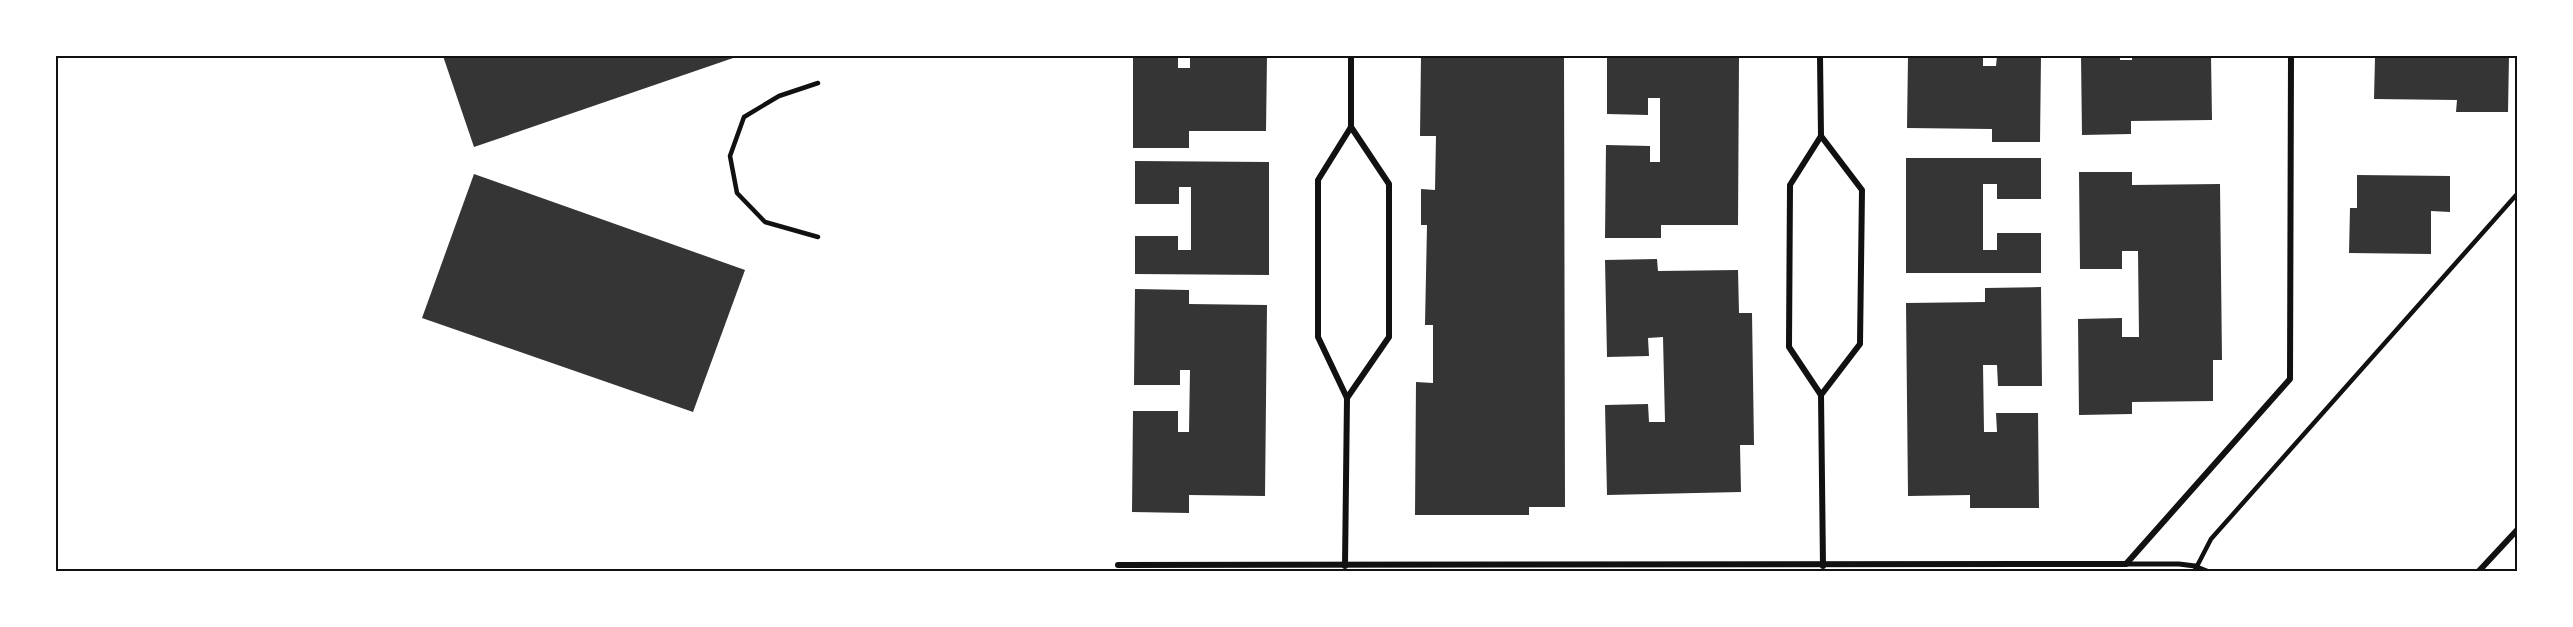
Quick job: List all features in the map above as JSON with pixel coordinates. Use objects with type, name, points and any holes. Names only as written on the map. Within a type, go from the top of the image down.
[{"type":"street","points":[[1347,398],[1389,337],[1389,184],[1352,127],[1351,56]]},
{"type":"street","points":[[1820,56],[1821,136],[1790,185],[1789,347],[1821,395],[1823,566]]},
{"type":"street","points":[[2126,564],[2290,379],[2291,56]]},
{"type":"street","points":[[1345,566],[1347,398],[1318,337],[1318,180],[1352,127]]},
{"type":"street","points":[[1821,136],[1862,190],[1860,344],[1821,395]]},
{"type":"street","points":[[2478,572],[2517,529]]},
{"type":"street","points":[[1118,565],[2179,564],[2195,569]]},
{"type":"lane","points":[[818,83],[779,96],[744,117],[730,156],[737,193],[765,222],[818,237]]},
{"type":"lane","points":[[2210,572],[2195,569],[2211,539],[2517,193]]},
{"type":"building","points":[[443,56],[739,56],[474,147]]},
{"type":"building","points":[[1133,56],[1178,56],[1178,68],[1190,68],[1190,56],[1267,56],[1266,131],[1189,131],[1189,148],[1133,148]]},
{"type":"building","points":[[1421,56],[1564,56],[1565,507],[1529,507],[1529,515],[1415,515],[1416,382],[1433,383],[1433,325],[1425,325],[1427,225],[1421,225],[1421,189],[1435,190],[1436,136],[1420,136]]},
{"type":"building","points":[[1607,56],[1739,56],[1738,225],[1661,225],[1661,238],[1605,238],[1606,145],[1650,146],[1650,162],[1660,162],[1660,98],[1648,98],[1648,115],[1607,114]]},
{"type":"building","points":[[1908,56],[1983,56],[1983,66],[1996,66],[1997,56],[2041,56],[2040,142],[1992,142],[1992,129],[1907,128]]},
{"type":"building","points":[[2081,56],[2120,56],[2120,60],[2132,60],[2132,56],[2211,56],[2212,120],[2131,121],[2131,134],[2082,135]]},
{"type":"building","points":[[2364,56],[2509,56],[2508,112],[2456,112],[2457,100],[2374,99],[2375,58],[2364,58]]},
{"type":"building","points":[[1906,158],[2041,158],[2041,199],[1997,199],[1997,184],[1983,184],[1983,250],[1997,250],[1997,233],[2041,233],[2041,273],[1906,273]]},
{"type":"building","points":[[1135,161],[1269,162],[1269,275],[1135,274],[1135,236],[1178,236],[1178,250],[1191,250],[1191,187],[1179,187],[1179,204],[1135,204]]},
{"type":"building","points":[[2079,172],[2132,172],[2132,185],[2220,184],[2222,360],[2213,360],[2213,401],[2132,402],[2132,414],[2079,415],[2078,319],[2122,318],[2122,337],[2139,337],[2138,251],[2122,251],[2122,269],[2080,269]]},
{"type":"building","points":[[474,174],[745,270],[693,412],[422,318]]},
{"type":"building","points":[[2357,175],[2450,176],[2450,212],[2431,211],[2431,254],[2349,253],[2350,208],[2357,208]]},
{"type":"building","points":[[1657,259],[1658,271],[1738,270],[1739,313],[1752,313],[1754,445],[1740,445],[1741,492],[1607,495],[1605,405],[1648,404],[1649,422],[1665,422],[1663,337],[1648,338],[1649,356],[1607,357],[1605,260]]},
{"type":"building","points":[[2041,287],[2042,386],[1998,386],[1997,365],[1983,365],[1984,432],[1997,432],[1996,413],[2038,413],[2039,508],[1970,508],[1970,495],[1908,496],[1906,303],[1985,302],[1985,288]]},
{"type":"building","points":[[1135,289],[1189,290],[1189,304],[1267,305],[1265,496],[1189,495],[1189,513],[1132,512],[1133,411],[1178,411],[1178,432],[1189,432],[1190,370],[1180,370],[1180,385],[1134,385]]}]
